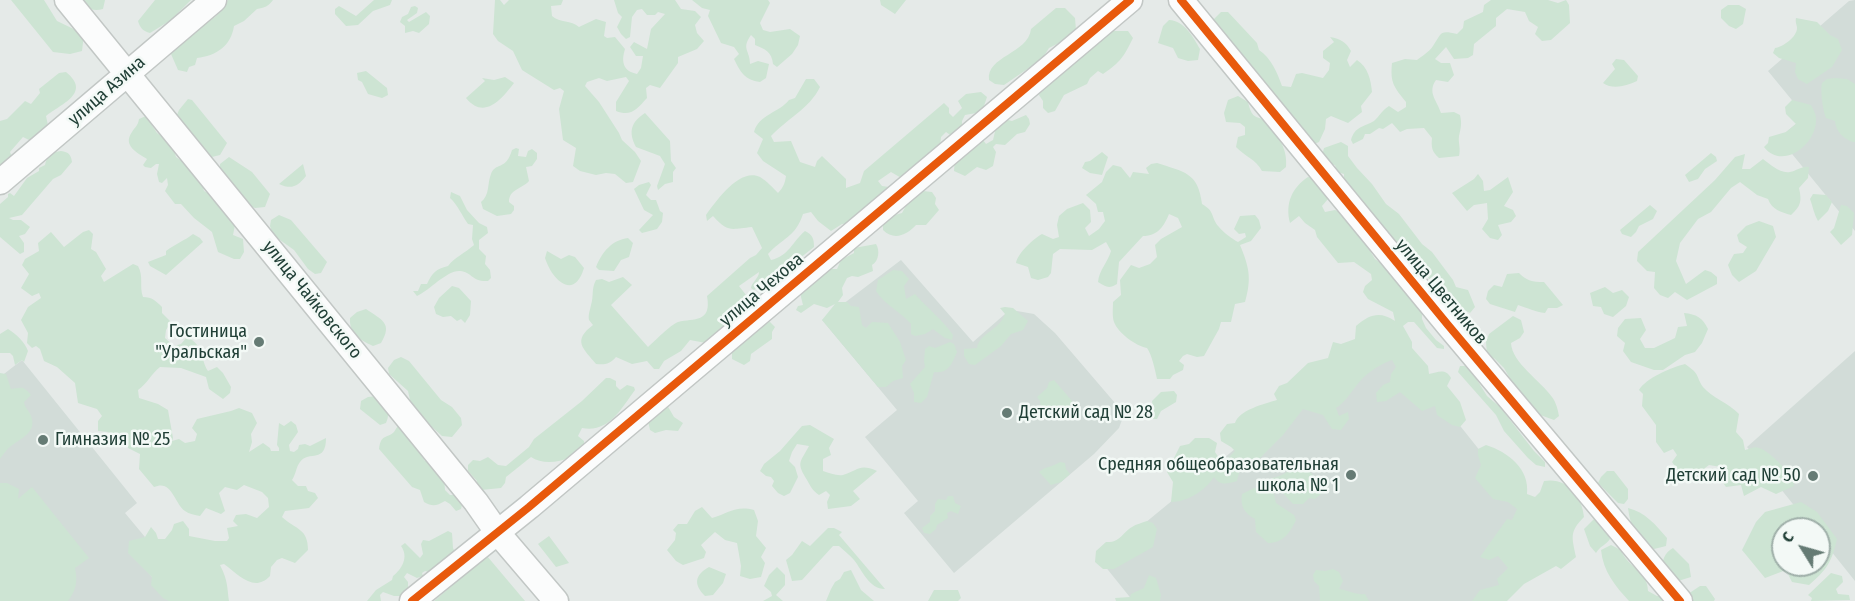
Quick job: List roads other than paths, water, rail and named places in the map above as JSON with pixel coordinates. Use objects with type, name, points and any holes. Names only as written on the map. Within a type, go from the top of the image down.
[{"type":"street","name":"улица Чайковского","points":[[67,0],[128,72],[476,502],[497,532],[556,601]]},
{"type":"street","name":"улица Азина","points":[[0,182],[214,0]]},
{"type":"street","name":"улица Чехова","points":[[412,601],[1130,0]]},
{"type":"street","name":"улица Цветников","points":[[1181,0],[1448,325],[1680,601]]},
{"type":"place","name":"Гостиница \"Уральская\"","points":[[259,342]]},
{"type":"place","name":"Детский сад № 28","points":[[1007,413]]},
{"type":"place","name":"Гимназия № 25","points":[[43,440]]},
{"type":"place","name":"Средняя общеобразовательная школа № 1","points":[[1351,475]]},
{"type":"place","name":"Детский сад № 50","points":[[1813,476]]}]
